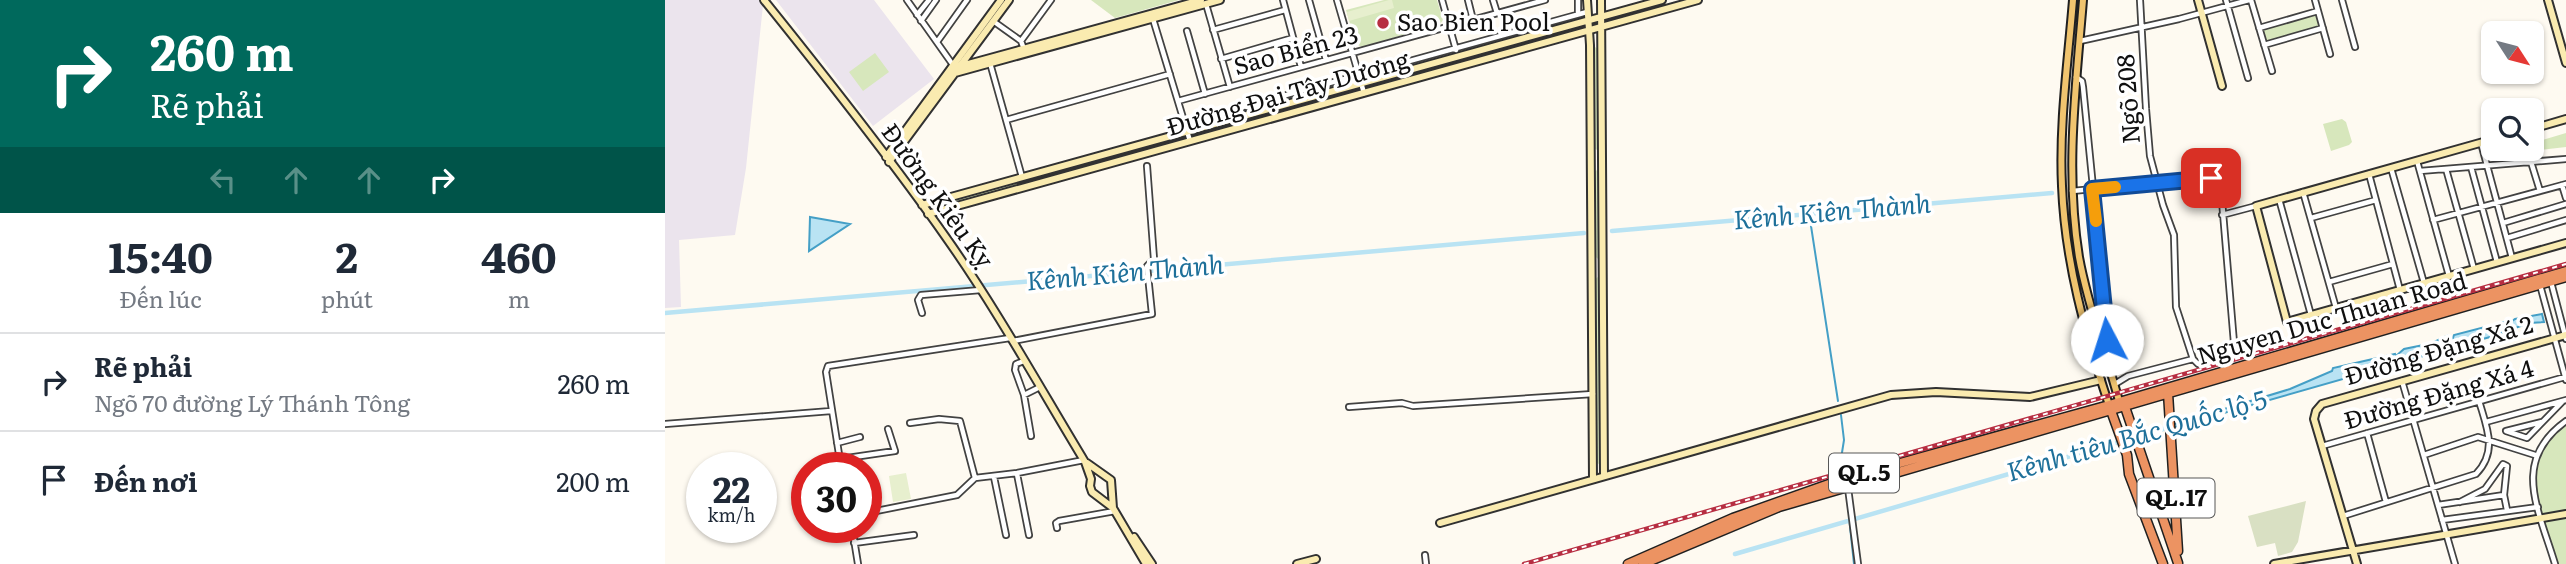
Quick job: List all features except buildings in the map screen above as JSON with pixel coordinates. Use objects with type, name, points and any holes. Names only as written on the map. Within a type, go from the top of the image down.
[{"type":"highway","name":"Nguyen Duc Thuan Road","points":[[2550,279],[2566,271]]},
{"type":"highway","name":"Nguyen Duc Thuan Road","points":[[2110,408],[2539,282],[2566,277]]},
{"type":"highway","name":"Nguyen Duc Thuan Road","points":[[2123,403],[2168,393],[2539,282]]},
{"type":"highway","name":"QL.17","points":[[2168,393],[2178,563]]},
{"type":"highway","name":"QL.17","points":[[2123,403],[2134,428],[2178,563]]},
{"type":"highway","name":"QL.17","points":[[2110,408],[2124,445],[2131,481],[2163,564]]},
{"type":"highway","name":"QL.5","points":[[1628,564],[1733,518],[1847,482],[2110,408]]},
{"type":"highway","points":[[2131,481],[2150,476]]},
{"type":"highway","name":"QL.5","points":[[1643,564],[1779,507],[1847,482]]},
{"type":"main road","points":[[2073,0],[2063,114],[2061,180],[2065,229],[2084,326],[2110,408]]},
{"type":"main road","points":[[2083,0],[2073,114],[2072,191],[2079,256],[2094,323],[2114,385],[2123,403]]},
{"type":"main road","points":[[2063,114],[2073,114]]},
{"type":"main road","points":[[2084,326],[2094,323]]},
{"type":"street","name":"Đường Kiêu Kỵ","points":[[764,0],[808,53],[929,214],[978,286],[1084,461]]},
{"type":"street","points":[[907,0],[956,68]]},
{"type":"street","points":[[917,15],[929,0]]},
{"type":"street","points":[[921,21],[936,0]]},
{"type":"street","points":[[936,42],[967,0]]},
{"type":"street","points":[[956,68],[1001,0]]},
{"type":"street","points":[[887,160],[1009,0]]},
{"type":"street","points":[[1021,41],[1051,0]]},
{"type":"street","points":[[956,68],[1204,1],[1220,0]]},
{"type":"street","points":[[1283,0],[1301,67]]},
{"type":"street","points":[[1309,0],[1327,60]]},
{"type":"street","points":[[1337,0],[1364,93]]},
{"type":"street","points":[[1442,0],[1458,57]]},
{"type":"street","points":[[1468,0],[1473,20]]},
{"type":"street","points":[[1493,0],[1497,13]]},
{"type":"street","points":[[1520,0],[1522,6]]},
{"type":"street","name":"Sao Biển 23","points":[[1178,101],[1545,0]]},
{"type":"street","points":[[1578,0],[1578,14]]},
{"type":"street","points":[[1587,0],[1594,479]]},
{"type":"street","points":[[1601,0],[1604,476]]},
{"type":"street","name":"Đường Đại Tây Dương","points":[[922,205],[1662,0]]},
{"type":"street","name":"Đường Đại Tây Dương","points":[[929,214],[1698,0]]},
{"type":"street","name":"Ngõ 208","points":[[2140,0],[2148,137],[2157,182],[2175,239],[2176,307],[2193,359]]},
{"type":"street","points":[[2198,0],[2222,86]]},
{"type":"street","points":[[2080,41],[2201,13],[2227,3],[2250,0],[2271,71]]},
{"type":"street","points":[[2315,0],[2330,54]]},
{"type":"street","points":[[2342,0],[2355,47]]},
{"type":"street","points":[[2548,0],[2566,63]]},
{"type":"street","points":[[1204,1],[1230,87]]},
{"type":"street","points":[[2227,3],[2248,78]]},
{"type":"street","points":[[1213,30],[1285,10]]},
{"type":"street","points":[[2259,27],[2318,11]]},
{"type":"street","points":[[1185,123],[1587,12]]},
{"type":"street","points":[[1152,16],[1191,141]]},
{"type":"street","points":[[993,21],[1021,41],[1024,51]]},
{"type":"street","points":[[2264,45],[2323,28]]},
{"type":"street","points":[[1187,31],[1205,94]]},
{"type":"street","points":[[1221,59],[1293,38]]},
{"type":"street","points":[[956,68],[991,63],[1024,51]]},
{"type":"street","points":[[991,63],[1022,177]]},
{"type":"street","points":[[1006,120],[1170,75]]},
{"type":"street","points":[[2076,77],[2082,81],[2083,87],[2108,338],[2101,345]]},
{"type":"street","points":[[2544,125],[2566,119]]},
{"type":"street","points":[[2222,215],[2481,143]]},
{"type":"street","points":[[1591,159],[1602,159]]},
{"type":"street","points":[[2420,171],[2566,159]]},
{"type":"street","points":[[2417,161],[2449,276]]},
{"type":"street","points":[[2486,161],[2512,258]]},
{"type":"street","points":[[2531,162],[2540,191]]},
{"type":"street","points":[[839,452],[826,372],[829,366],[1011,340],[1153,314],[1147,268],[1154,259],[1147,166]]},
{"type":"street","points":[[2471,167],[2497,262]]},
{"type":"street","points":[[2391,168],[2424,283]]},
{"type":"street","points":[[2446,169],[2474,269]]},
{"type":"street","points":[[2369,174],[2400,290]]},
{"type":"street","points":[[2072,191],[2220,177],[2234,343]]},
{"type":"street","points":[[2433,220],[2564,184],[2566,198]]},
{"type":"street","points":[[2304,192],[2336,308]]},
{"type":"street","points":[[2279,199],[2311,315]]},
{"type":"street","points":[[2311,218],[2376,201]]},
{"type":"street","points":[[2503,223],[2566,204]]},
{"type":"street","points":[[2256,205],[2287,322],[2566,243]]},
{"type":"street","points":[[2507,238],[2566,220]]},
{"type":"street","points":[[2329,282],[2393,264]]},
{"type":"street","points":[[1592,268],[1603,268]]},
{"type":"street","points":[[2550,279],[2566,336]]},
{"type":"street","points":[[2539,282],[2566,378]]},
{"type":"street","points":[[922,313],[918,300],[921,295],[978,286]]},
{"type":"street","name":"Đường Đặng Xá 2","points":[[2322,446],[2314,419],[2322,404],[2566,336]]},
{"type":"street","points":[[2114,385],[2128,376],[2193,359],[2204,363],[2271,346]]},
{"type":"street","points":[[1024,361],[1015,368],[1024,395],[1031,436]]},
{"type":"street","points":[[2111,373],[2128,376]]},
{"type":"street","name":"Đường Đặng Xá 4","points":[[2322,446],[2566,378]]},
{"type":"street","points":[[1440,523],[1891,395],[1936,392],[2030,397],[2102,380]]},
{"type":"street","points":[[2402,381],[2455,564]]},
{"type":"street","points":[[1024,395],[1040,387]]},
{"type":"street","points":[[1349,407],[1402,403],[1410,406],[1593,394]]},
{"type":"street","points":[[2343,516],[2476,474],[2482,467],[2491,441],[2479,401]]},
{"type":"street","points":[[2486,422],[2564,401]]},
{"type":"street","points":[[2506,430],[2527,438],[2564,401]]},
{"type":"street","points":[[665,424],[831,411]]},
{"type":"street","points":[[2503,418],[2506,430]]},
{"type":"street","points":[[910,423],[939,419],[960,421],[975,478]]},
{"type":"street","points":[[2554,564],[2532,482],[2535,455],[2552,432],[2566,421]]},
{"type":"street","points":[[2506,430],[2542,422]]},
{"type":"street","points":[[882,453],[895,451],[888,429]]},
{"type":"street","points":[[2367,433],[2386,502]]},
{"type":"street","points":[[837,443],[860,437]]},
{"type":"street","points":[[2424,455],[2478,437],[2535,455]]},
{"type":"street","points":[[2322,446],[2357,564]]},
{"type":"street","points":[[1084,461],[1092,492],[1114,509]]},
{"type":"street","points":[[882,510],[957,495],[975,478],[1017,474],[1084,461],[1111,480],[1114,509],[1144,564]]},
{"type":"street","points":[[2460,502],[2485,489],[2503,464],[2507,466],[2504,495],[2507,510]]},
{"type":"street","points":[[1017,474],[1029,535]]},
{"type":"street","points":[[1091,480],[1101,474]]},
{"type":"street","points":[[994,477],[1006,535]]},
{"type":"street","points":[[1847,482],[1858,564]]},
{"type":"street","points":[[1101,497],[1111,492]]},
{"type":"street","points":[[2438,505],[2504,495]]},
{"type":"street","points":[[2442,520],[2538,507]]},
{"type":"street","points":[[1057,528],[1056,523],[1059,521],[1114,509]]},
{"type":"street","points":[[2274,564],[2566,514]]},
{"type":"street","points":[[1121,523],[1122,531],[1144,564]]},
{"type":"street","points":[[1121,523],[1128,527],[1152,564]]},
{"type":"street","points":[[882,539],[914,535]]},
{"type":"street","points":[[854,543],[858,564]]},
{"type":"street","points":[[1425,555],[1426,564]]},
{"type":"street","points":[[1297,564],[1316,559]]},
{"type":"shaded area","points":[[665,0],[759,0],[763,5],[746,168],[735,235],[679,240],[681,307],[665,308]]},
{"type":"shaded area","points":[[776,0],[874,0],[934,79],[873,126]]},
{"type":"green space","points":[[1091,0],[1179,0],[1115,18]]},
{"type":"green space","points":[[1384,0],[1437,0],[1443,20],[1440,24],[1362,47],[1356,44],[1346,10]]},
{"type":"green space","points":[[1392,0],[1394,8],[1349,21],[1347,12]]},
{"type":"green space","points":[[2318,11],[2323,28],[2264,45],[2259,27]]},
{"type":"green space","points":[[1580,16],[1580,20],[1462,52],[1463,48]]},
{"type":"green space","points":[[1582,27],[1580,30],[1371,86],[1373,83]]},
{"type":"green space","points":[[1595,47],[1598,49],[1597,150],[1594,148]]},
{"type":"green space","points":[[875,53],[889,72],[863,91],[849,72]]},
{"type":"green space","points":[[1349,80],[1351,83],[1196,126],[1194,124]]},
{"type":"green space","points":[[1355,90],[1353,93],[1199,136],[1196,134]]},
{"type":"green space","points":[[2342,119],[2346,122],[2352,142],[2331,151],[2323,124]]},
{"type":"green space","points":[[2566,133],[2566,147],[2544,149],[2544,139]]},
{"type":"green space","points":[[1178,137],[1179,141],[939,206],[941,203]]},
{"type":"green space","points":[[1597,170],[1598,259],[1595,256],[1594,172]]},
{"type":"green space","points":[[1598,277],[1600,465],[1596,462],[1595,279]]},
{"type":"green space","points":[[2566,425],[2566,564],[2557,564],[2540,508],[2537,472],[2541,456],[2550,440]]},
{"type":"green space","points":[[906,473],[911,499],[893,502],[889,476]]},
{"type":"green space","points":[[2306,501],[2298,542],[2292,552],[2278,556],[2275,543],[2257,547],[2248,516]]},
{"type":"water","points":[[810,217],[850,224],[809,251]]},
{"type":"water","points":[[2542,314],[2544,322],[2529,323],[2490,337],[2168,429],[2168,426],[2290,389],[2332,371],[2333,368],[2395,354],[2396,356],[2404,349],[2428,344],[2432,346],[2432,343],[2447,336],[2448,339],[2453,338],[2454,335]]},
{"type":"waterway","name":"Kênh Kiên Thành","points":[[1612,231],[2052,193]]},
{"type":"waterway","points":[[1809,213],[1838,401]]},
{"type":"waterway","name":"Kênh Kiên Thành","points":[[665,313],[1584,233]]},
{"type":"waterway","points":[[1840,465],[1844,440],[1841,415]]},
{"type":"waterway","name":"Kênh tiêu Bắc Quốc lộ 5","points":[[1735,554],[2170,427]]},
{"type":"waterway","points":[[1849,517],[1854,564]]},
{"type":"railway","points":[[1524,564],[2566,264]]},
{"type":"slow traffic","points":[[2096,221],[2092,189],[2115,187]]},
{"type":"place","name":"Sao Bien Pool","points":[[1383,23]]},
{"type":"route","points":[[2107,340],[2092,189],[2211,178]]}]
